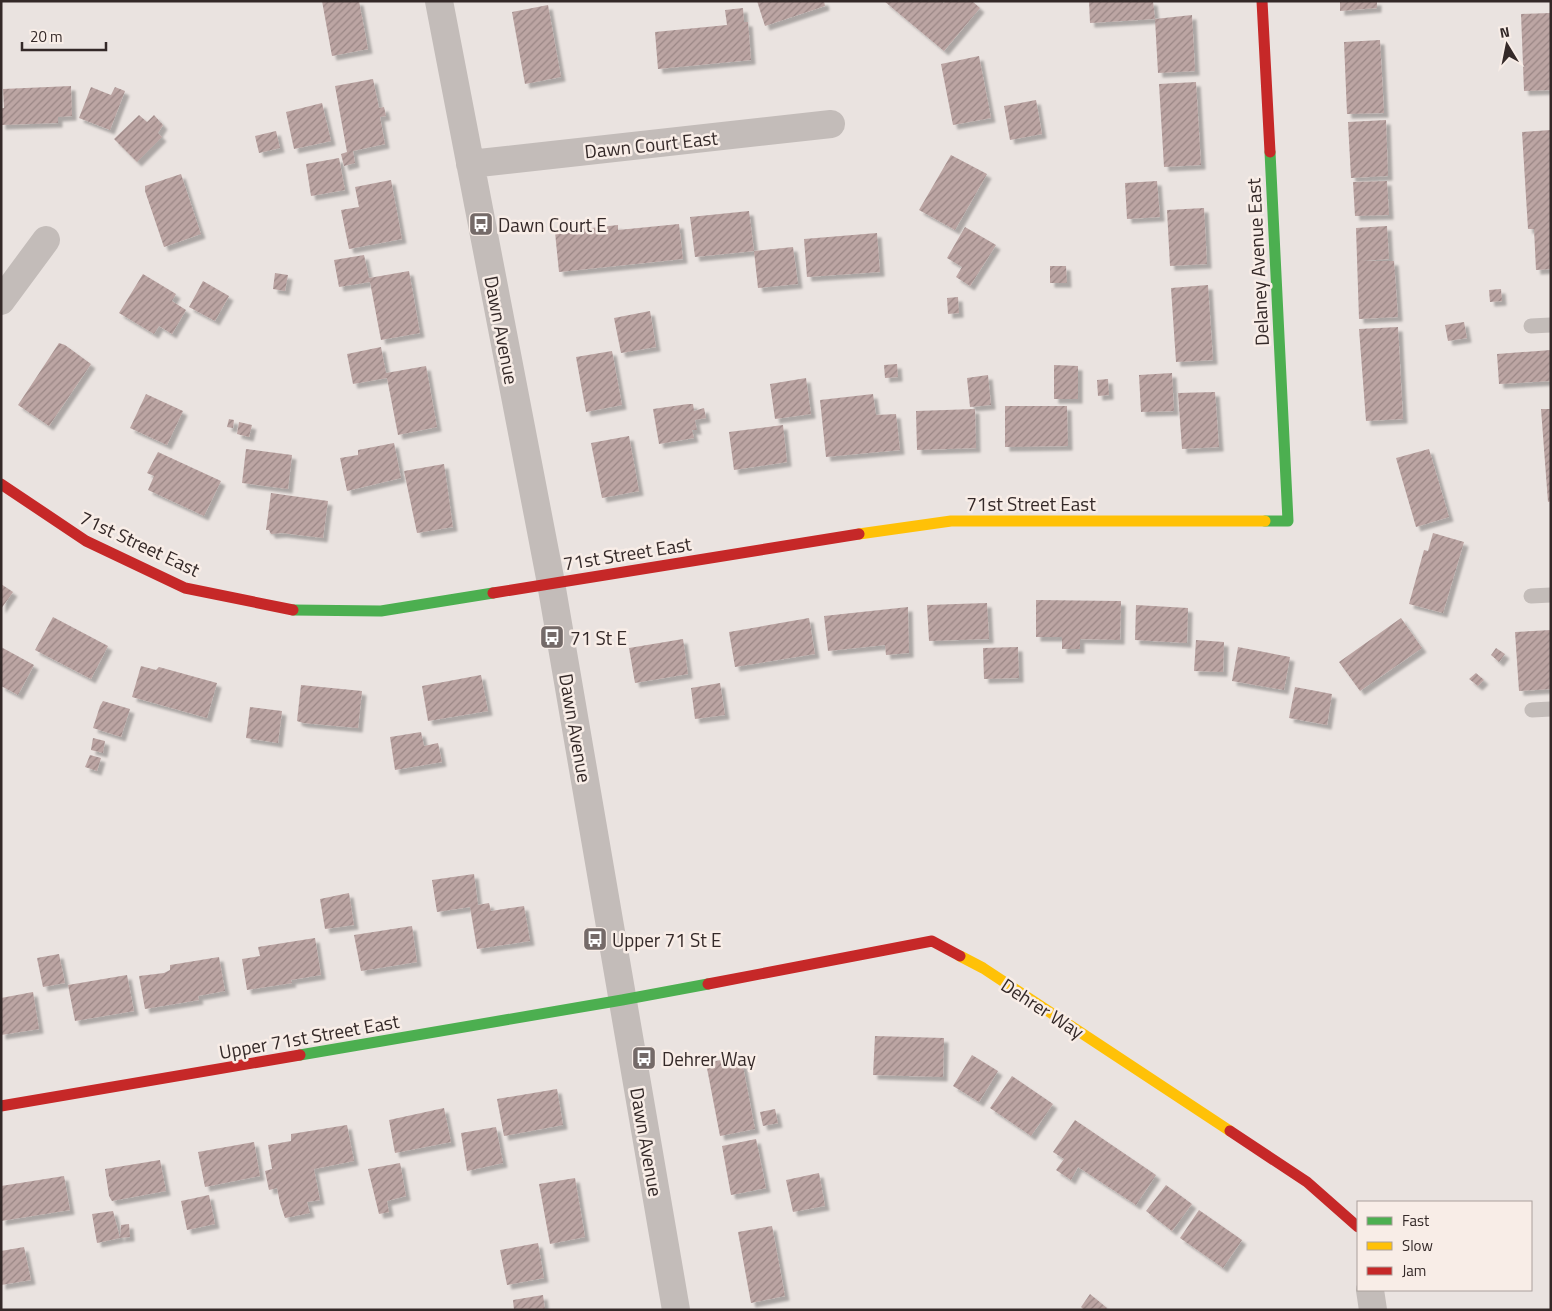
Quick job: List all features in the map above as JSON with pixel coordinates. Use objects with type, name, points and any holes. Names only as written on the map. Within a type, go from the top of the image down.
[{"type":"street","name":"Dawn Avenue","points":[[439,1],[551,583],[676,1310]]},
{"type":"street","name":"Delaney Avenue East","points":[[1262,1],[1288,520]]},
{"type":"street","name":"Dawn Court East","points":[[470,164],[831,124]]},
{"type":"street","points":[[1,301],[46,240]]},
{"type":"street","name":"71st Street East","points":[[1,484],[86,541],[185,588],[298,611],[380,611],[952,520],[1288,520]]},
{"type":"street","name":"Dehrer Way","points":[[622,1000],[932,941],[983,968],[1307,1182],[1357,1226]]},
{"type":"street","name":"Upper 71st Street East","points":[[1,1106],[622,1000]]},
{"type":"street","points":[[1370,1291],[1373,1310]]},
{"type":"lane","points":[[1531,326],[1551,325]]},
{"type":"lane","points":[[1531,596],[1551,595]]},
{"type":"lane","points":[[1532,710],[1551,709]]},
{"type":"building","points":[[322,1],[359,1],[368,49],[332,56]]},
{"type":"building","points":[[757,1],[824,1],[825,6],[765,26]]},
{"type":"building","points":[[884,1],[942,1],[944,3],[945,1],[972,1],[980,8],[944,51]]},
{"type":"building","points":[[1089,1],[1153,1],[1155,19],[1090,23]]},
{"type":"building","points":[[1340,1],[1377,1],[1377,8],[1340,11]]},
{"type":"building","points":[[548,5],[561,77],[525,84],[512,12]]},
{"type":"building","points":[[743,8],[744,22],[748,22],[751,60],[658,69],[655,32],[727,25],[725,10]]},
{"type":"building","points":[[1551,13],[1551,90],[1524,91],[1521,14]]},
{"type":"building","points":[[1192,15],[1195,71],[1158,73],[1155,19]]},
{"type":"building","points":[[1380,40],[1384,113],[1347,114],[1344,42]]},
{"type":"building","points":[[979,56],[991,118],[953,125],[941,64]]},
{"type":"building","points":[[373,79],[379,108],[384,107],[386,116],[380,117],[385,144],[353,151],[355,163],[344,166],[341,154],[347,152],[335,86]]},
{"type":"building","points":[[1196,82],[1201,165],[1164,167],[1159,84]]},
{"type":"building","points":[[71,86],[72,116],[58,117],[58,123],[1,125],[1,108],[4,108],[3,89]]},
{"type":"building","points":[[91,87],[111,95],[115,87],[125,91],[110,130],[79,118]]},
{"type":"building","points":[[1036,100],[1042,134],[1010,140],[1004,106]]},
{"type":"building","points":[[322,103],[331,141],[294,149],[286,112]]},
{"type":"building","points":[[139,115],[147,122],[154,115],[163,125],[158,133],[162,137],[137,162],[114,139]]},
{"type":"building","points":[[1386,120],[1388,176],[1351,178],[1348,122]]},
{"type":"building","points":[[1551,130],[1551,269],[1536,270],[1534,229],[1528,229],[1522,132]]},
{"type":"building","points":[[276,131],[280,148],[259,153],[255,136]]},
{"type":"building","points":[[951,155],[987,174],[955,230],[919,210]]},
{"type":"building","points":[[339,158],[345,190],[311,196],[306,164]]},
{"type":"building","points":[[181,174],[201,234],[164,247],[145,186]]},
{"type":"building","points":[[391,180],[402,239],[349,249],[341,210],[359,207],[355,187]]},
{"type":"building","points":[[1157,181],[1160,217],[1127,219],[1125,183]]},
{"type":"building","points":[[1387,181],[1389,215],[1355,216],[1353,182]]},
{"type":"building","points":[[1204,208],[1207,264],[1170,266],[1167,210]]},
{"type":"building","points":[[749,211],[754,251],[695,257],[690,217]]},
{"type":"building","points":[[679,224],[683,259],[559,272],[555,232],[618,225],[618,230]]},
{"type":"building","points":[[1387,226],[1389,259],[1363,261],[1394,261],[1398,317],[1359,319],[1356,228]]},
{"type":"building","points":[[965,227],[996,245],[970,286],[956,277],[962,267],[947,258]]},
{"type":"building","points":[[877,233],[880,272],[807,277],[804,239]]},
{"type":"building","points":[[793,247],[798,284],[758,288],[754,251]]},
{"type":"building","points":[[364,255],[369,278],[409,271],[420,333],[381,340],[370,282],[339,287],[334,260]]},
{"type":"building","points":[[1050,266],[1066,266],[1067,283],[1050,283]]},
{"type":"building","points":[[275,273],[288,275],[285,291],[273,289]]},
{"type":"building","points":[[143,274],[176,294],[172,301],[186,310],[172,334],[159,326],[154,334],[119,313]]},
{"type":"building","points":[[203,281],[229,296],[215,321],[189,307]]},
{"type":"building","points":[[1208,285],[1213,360],[1176,362],[1171,288]]},
{"type":"building","points":[[1501,289],[1502,301],[1490,302],[1489,290]]},
{"type":"building","points":[[958,297],[959,313],[948,314],[947,298]]},
{"type":"building","points":[[650,311],[656,347],[621,353],[614,318]]},
{"type":"building","points":[[1464,322],[1467,338],[1448,341],[1445,325]]},
{"type":"building","points":[[1398,327],[1403,419],[1366,421],[1359,329]]},
{"type":"building","points":[[59,343],[65,345],[91,364],[49,426],[18,405]]},
{"type":"building","points":[[381,347],[386,373],[426,366],[437,427],[398,435],[387,378],[353,384],[347,354]]},
{"type":"building","points":[[1551,350],[1551,381],[1499,384],[1497,354]]},
{"type":"building","points":[[612,351],[622,405],[586,412],[576,357]]},
{"type":"building","points":[[897,364],[898,377],[885,378],[884,365]]},
{"type":"building","points":[[1054,365],[1078,366],[1078,399],[1054,399]]},
{"type":"building","points":[[1172,373],[1174,411],[1141,412],[1139,375]]},
{"type":"building","points":[[988,375],[991,405],[970,407],[967,378]]},
{"type":"building","points":[[806,378],[811,414],[775,419],[770,384]]},
{"type":"building","points":[[1108,379],[1109,395],[1098,396],[1097,380]]},
{"type":"building","points":[[1215,392],[1219,447],[1182,449],[1178,393]]},
{"type":"building","points":[[146,394],[183,411],[167,445],[130,428]]},
{"type":"building","points":[[873,394],[876,415],[896,414],[900,450],[826,457],[820,400]]},
{"type":"building","points":[[693,404],[694,411],[704,408],[706,418],[695,420],[697,430],[692,430],[694,438],[659,444],[653,409]]},
{"type":"building","points":[[1005,406],[1067,406],[1068,446],[1005,447]]},
{"type":"building","points":[[975,409],[976,448],[917,450],[916,411]]},
{"type":"building","points":[[1541,409],[1551,409],[1551,501],[1548,502]]},
{"type":"building","points":[[229,419],[234,420],[233,428],[227,427]]},
{"type":"building","points":[[239,422],[252,425],[249,437],[237,434]]},
{"type":"building","points":[[783,425],[787,462],[734,470],[729,432]]},
{"type":"building","points":[[629,436],[639,491],[602,498],[591,443]]},
{"type":"building","points":[[394,443],[401,478],[347,491],[340,458],[358,455],[358,450]]},
{"type":"building","points":[[246,449],[292,455],[288,489],[242,483]]},
{"type":"building","points":[[1429,449],[1449,517],[1416,527],[1396,458]]},
{"type":"building","points":[[158,452],[221,481],[204,516],[148,490],[154,476],[147,473]]},
{"type":"building","points":[[444,464],[453,527],[417,533],[404,471]]},
{"type":"building","points":[[271,493],[328,501],[323,538],[282,533],[271,534],[269,530],[266,530]]},
{"type":"building","points":[[1433,533],[1464,542],[1443,613],[1409,604],[1424,550],[1428,551]]},
{"type":"building","points":[[1,584],[13,592],[1,609]]},
{"type":"building","points":[[1036,600],[1121,601],[1120,640],[1080,639],[1080,649],[1062,649],[1062,637],[1036,637]]},
{"type":"building","points":[[987,603],[989,639],[929,641],[927,605]]},
{"type":"building","points":[[1136,605],[1188,608],[1187,643],[1135,640]]},
{"type":"building","points":[[908,607],[909,653],[886,655],[885,645],[828,651],[824,616]]},
{"type":"building","points":[[53,617],[108,646],[91,679],[35,650]]},
{"type":"building","points":[[809,618],[815,654],[735,667],[729,632]]},
{"type":"building","points":[[1401,618],[1422,648],[1360,691],[1339,662]]},
{"type":"building","points":[[1551,630],[1551,689],[1519,691],[1515,632]]},
{"type":"building","points":[[683,639],[688,674],[635,683],[629,648]]},
{"type":"building","points":[[1196,640],[1224,642],[1223,672],[1194,671]]},
{"type":"building","points":[[1,647],[34,665],[18,695],[1,686]]},
{"type":"building","points":[[1018,647],[1019,678],[984,679],[983,648]]},
{"type":"building","points":[[1238,647],[1290,657],[1284,690],[1232,681]]},
{"type":"building","points":[[1496,648],[1505,654],[1499,662],[1491,655]]},
{"type":"building","points":[[141,666],[156,670],[159,667],[217,683],[207,718],[132,697]]},
{"type":"building","points":[[1476,673],[1484,680],[1478,686],[1469,679]]},
{"type":"building","points":[[481,675],[488,711],[428,721],[422,686]]},
{"type":"building","points":[[720,683],[725,715],[695,719],[691,688]]},
{"type":"building","points":[[301,685],[362,691],[358,728],[297,721]]},
{"type":"building","points":[[1295,687],[1332,694],[1327,725],[1289,718]]},
{"type":"building","points":[[103,701],[130,709],[121,737],[93,728]]},
{"type":"building","points":[[250,707],[282,711],[278,743],[246,738]]},
{"type":"building","points":[[421,732],[424,746],[438,743],[442,762],[395,770],[390,737]]},
{"type":"building","points":[[93,738],[105,741],[103,753],[91,750]]},
{"type":"building","points":[[90,755],[101,758],[97,771],[85,767]]},
{"type":"building","points":[[474,874],[478,905],[489,903],[491,911],[524,906],[530,941],[477,949],[470,907],[437,912],[432,880]]},
{"type":"building","points":[[349,893],[354,925],[325,929],[320,899]]},
{"type":"building","points":[[412,926],[417,962],[361,971],[354,935]]},
{"type":"building","points":[[315,938],[321,975],[291,980],[292,983],[247,990],[242,959],[260,956],[258,947]]},
{"type":"building","points":[[59,954],[65,983],[43,987],[37,958]]},
{"type":"building","points":[[219,957],[225,991],[198,996],[199,1000],[145,1009],[139,976],[164,973],[170,970],[170,965]]},
{"type":"building","points":[[127,975],[134,1011],[75,1021],[68,985]]},
{"type":"building","points":[[33,992],[39,1029],[1,1035],[1,998]]},
{"type":"building","points":[[875,1036],[944,1038],[943,1077],[873,1075]]},
{"type":"building","points":[[972,1055],[998,1071],[979,1102],[953,1086]]},
{"type":"building","points":[[741,1056],[755,1129],[720,1136],[706,1063]]},
{"type":"building","points":[[1012,1076],[1053,1104],[1031,1136],[990,1108]]},
{"type":"building","points":[[557,1089],[563,1125],[504,1136],[497,1099]]},
{"type":"building","points":[[444,1108],[451,1142],[395,1153],[389,1120]]},
{"type":"building","points":[[775,1109],[778,1123],[763,1126],[760,1112]]},
{"type":"building","points":[[1075,1120],[1156,1175],[1136,1205],[1078,1167],[1071,1180],[1056,1170],[1064,1159],[1053,1152]]},
{"type":"building","points":[[347,1125],[354,1161],[314,1169],[320,1200],[307,1202],[310,1213],[285,1218],[277,1188],[269,1190],[265,1171],[272,1169],[268,1145],[291,1141],[291,1134]]},
{"type":"building","points":[[496,1127],[503,1163],[467,1171],[461,1133]]},
{"type":"building","points":[[756,1139],[766,1188],[731,1195],[722,1146]]},
{"type":"building","points":[[254,1142],[260,1176],[205,1187],[198,1152]]},
{"type":"building","points":[[160,1160],[166,1191],[112,1201],[109,1196],[105,1169]]},
{"type":"building","points":[[400,1163],[406,1196],[387,1201],[389,1212],[379,1214],[368,1169]]},
{"type":"building","points":[[819,1173],[825,1206],[793,1212],[786,1180]]},
{"type":"building","points":[[64,1176],[70,1210],[1,1221],[1,1186]]},
{"type":"building","points":[[575,1178],[585,1237],[550,1244],[539,1184]]},
{"type":"building","points":[[1166,1185],[1192,1204],[1172,1231],[1146,1211]]},
{"type":"building","points":[[209,1195],[215,1224],[187,1230],[181,1201]]},
{"type":"building","points":[[1199,1210],[1242,1240],[1223,1268],[1180,1238]]},
{"type":"building","points":[[113,1211],[120,1238],[97,1243],[92,1214]]},
{"type":"building","points":[[129,1224],[130,1237],[120,1238],[121,1225]]},
{"type":"building","points":[[772,1226],[785,1296],[751,1303],[738,1232]]},
{"type":"building","points":[[538,1243],[544,1278],[507,1285],[500,1250]]},
{"type":"building","points":[[24,1247],[31,1280],[1,1285],[1,1251]]},
{"type":"building","points":[[1090,1294],[1107,1308],[1105,1310],[1084,1310],[1081,1307]]},
{"type":"building","points":[[543,1295],[545,1310],[514,1310],[513,1300]]},
{"type":"traffic: fast","points":[[1265,521],[1288,521],[1270,152]]},
{"type":"traffic: fast","points":[[293,610],[381,611],[493,593]]},
{"type":"traffic: fast","points":[[300,1055],[708,984]]},
{"type":"traffic: slow","points":[[859,534],[951,521],[1265,521]]},
{"type":"traffic: slow","points":[[960,956],[983,968],[1230,1131]]},
{"type":"traffic: jam","points":[[1262,1],[1270,152]]},
{"type":"traffic: jam","points":[[1,484],[86,541],[185,588],[293,610]]},
{"type":"traffic: jam","points":[[493,593],[859,534]]},
{"type":"traffic: jam","points":[[708,984],[932,941],[960,956]]},
{"type":"traffic: jam","points":[[1,1106],[300,1055]]},
{"type":"traffic: jam","points":[[1230,1131],[1307,1182],[1357,1226]]},
{"type":"place","name":"Dawn Court E","points":[[481,224]]},
{"type":"place","name":"71 St E","points":[[552,637]]},
{"type":"place","name":"Upper 71 St E","points":[[595,939]]},
{"type":"place","name":"Dehrer Way","points":[[644,1058]]}]
